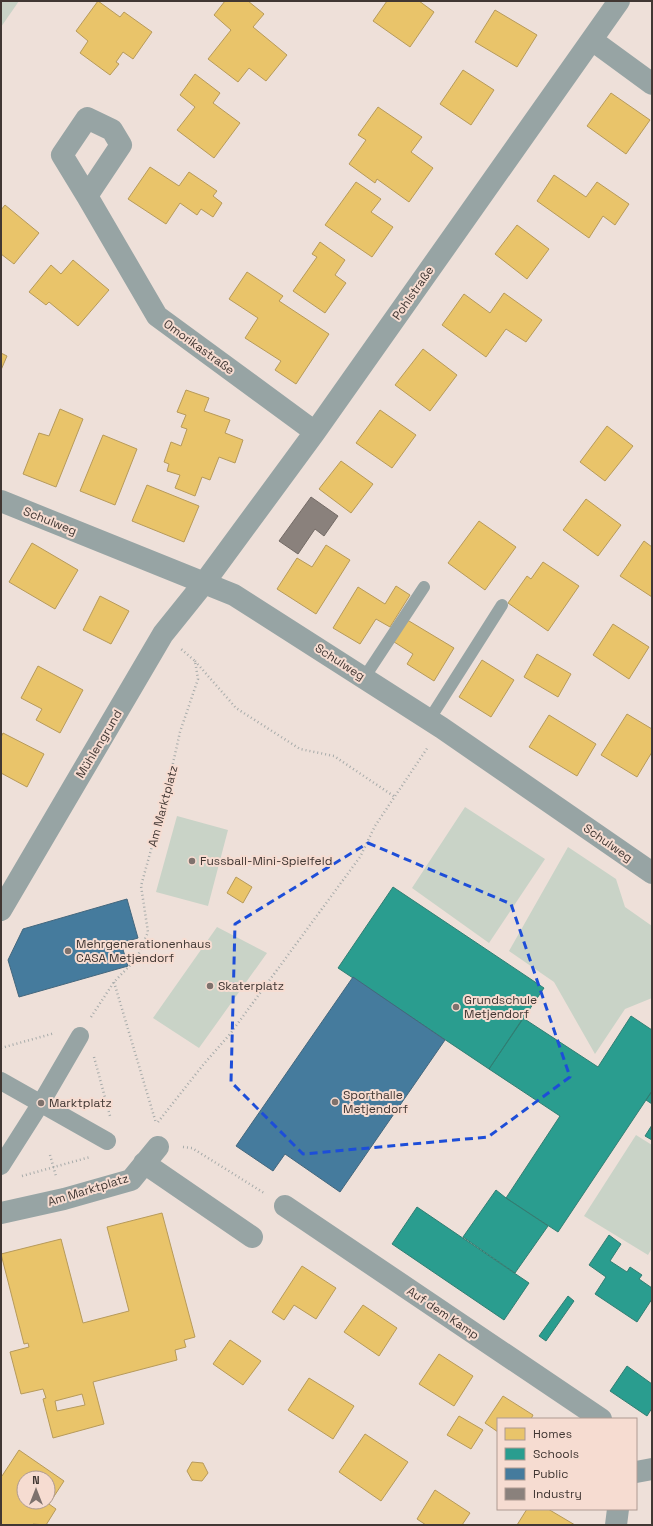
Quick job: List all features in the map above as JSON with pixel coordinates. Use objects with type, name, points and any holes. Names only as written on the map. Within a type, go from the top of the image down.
[{"type":"street","name":"Pohlstraße","points":[[204,583],[314,432],[620,1]]},
{"type":"street","points":[[592,40],[652,84]]},
{"type":"street","name":"Omorikastraße","points":[[87,196],[157,316],[314,432]]},
{"type":"street","name":"Schulweg","points":[[1,501],[234,595],[435,724],[652,874]]},
{"type":"street","name":"Mühlengrund","points":[[1,910],[163,634],[204,583]]},
{"type":"street","points":[[1,1166],[41,1103],[80,1036]]},
{"type":"street","points":[[1,1081],[107,1141]]},
{"type":"street","points":[[151,1155],[252,1237]]},
{"type":"street","name":"Am Marktplatz","points":[[1,1213],[64,1199],[131,1180],[151,1155]]},
{"type":"street","name":"Auf dem Kamp","points":[[285,1206],[600,1418]]},
{"type":"street","points":[[637,1472],[652,1469]]},
{"type":"street","points":[[616,1525],[618,1510]]},
{"type":"lane","points":[[364,678],[424,587]]},
{"type":"lane","points":[[435,724],[502,606]]},
{"type":"path","points":[[163,634],[195,661],[236,708],[300,749],[334,756],[395,797]]},
{"type":"path","name":"Am Marktplatz","points":[[80,1036],[85,1025],[114,982],[137,958],[148,932],[141,886],[165,799],[180,732],[198,679],[195,661]]},
{"type":"path","points":[[114,982],[157,1124],[203,1065],[230,1034],[360,857],[375,826],[395,797],[435,724]]},
{"type":"path","points":[[151,1155],[192,1148],[285,1206]]},
{"type":"highlighted area","points":[[368,843],[511,904],[570,1077],[488,1137],[303,1154],[231,1082],[235,924]]},
{"type":"shaded area","points":[[1,1],[19,1],[1,27]]},
{"type":"shaded area","points":[[465,807],[545,859],[489,943],[412,888]]},
{"type":"shaded area","name":"Fussball-Mini-Spielfeld","points":[[177,816],[228,830],[208,906],[156,892]]},
{"type":"shaded area","points":[[568,847],[616,879],[625,907],[652,926],[652,998],[625,1009],[595,1054],[554,982],[509,951]]},
{"type":"shaded area","name":"Skaterplatz","points":[[217,927],[267,953],[199,1048],[153,1018]]},
{"type":"shaded area","points":[[636,1135],[652,1145],[652,1248],[648,1255],[584,1216]]},
{"type":"building: Homes","points":[[98,1],[120,17],[124,12],[152,32],[133,59],[123,52],[116,62],[119,64],[110,75],[80,53],[88,41],[76,31]]},
{"type":"building: Homes","points":[[225,1],[248,1],[264,14],[253,27],[287,55],[266,81],[249,68],[238,82],[208,59],[231,30],[214,15]]},
{"type":"building: Homes","points":[[387,1],[419,1],[434,12],[410,47],[373,21]]},
{"type":"building: Homes","points":[[495,10],[537,35],[517,67],[475,42]]},
{"type":"building: Homes","points":[[463,70],[494,90],[471,125],[440,104]]},
{"type":"building: Homes","points":[[195,74],[220,93],[213,103],[240,123],[214,158],[177,130],[195,107],[180,95]]},
{"type":"building: Homes","points":[[611,93],[650,120],[626,154],[587,126]]},
{"type":"building: Homes","points":[[378,107],[422,137],[411,152],[433,168],[409,202],[377,179],[375,183],[349,164],[366,140],[358,135]]},
{"type":"building: Homes","points":[[150,167],[179,186],[189,172],[217,191],[213,196],[222,203],[213,217],[201,209],[197,215],[180,203],[166,224],[128,199]]},
{"type":"building: Homes","points":[[554,175],[586,197],[597,182],[629,204],[615,225],[603,216],[589,238],[537,201]]},
{"type":"building: Homes","points":[[356,182],[381,199],[371,212],[393,227],[372,257],[325,225]]},
{"type":"building: Homes","points":[[5,205],[39,233],[14,264],[1,254],[1,210]]},
{"type":"building: Homes","points":[[517,225],[549,249],[527,279],[495,254]]},
{"type":"building: Homes","points":[[320,242],[345,260],[335,275],[346,283],[325,313],[293,291],[317,257],[312,254]]},
{"type":"building: Homes","points":[[73,260],[109,290],[78,326],[49,302],[46,305],[29,292],[51,265],[61,274]]},
{"type":"building: Homes","points":[[247,272],[283,296],[279,301],[329,334],[296,384],[275,370],[281,361],[245,338],[258,318],[229,299]]},
{"type":"building: Homes","points":[[504,293],[542,320],[526,342],[506,329],[486,357],[442,325],[464,294],[490,313]]},
{"type":"building: Homes","points":[[423,349],[457,375],[430,411],[395,385]]},
{"type":"building: Homes","points":[[1,353],[7,356],[1,370]]},
{"type":"building: Homes","points":[[186,390],[209,398],[204,411],[230,420],[225,433],[243,440],[235,463],[219,457],[210,480],[202,477],[195,496],[175,488],[180,475],[167,471],[169,464],[164,462],[171,442],[181,446],[187,429],[181,427],[186,415],[177,412]]},
{"type":"building: Homes","points":[[60,409],[83,419],[56,487],[23,474],[39,433],[49,436]]},
{"type":"building: Homes","points":[[380,410],[416,435],[392,468],[356,443]]},
{"type":"building: Homes","points":[[607,426],[633,446],[605,481],[580,462]]},
{"type":"building: Homes","points":[[103,435],[137,449],[115,505],[80,491]]},
{"type":"building: Homes","points":[[341,461],[373,484],[351,513],[319,489]]},
{"type":"building: Homes","points":[[147,485],[199,506],[184,542],[132,521]]},
{"type":"building: Homes","points":[[586,499],[621,525],[598,556],[563,530]]},
{"type":"building: Homes","points":[[479,521],[516,547],[485,590],[448,563]]},
{"type":"building: Homes","points":[[644,541],[652,547],[652,597],[620,576]]},
{"type":"building: Homes","points":[[32,543],[78,570],[55,609],[9,582]]},
{"type":"building: Homes","points":[[326,545],[350,560],[316,614],[277,589],[297,558],[312,567]]},
{"type":"building: Homes","points":[[543,562],[579,586],[548,631],[508,603],[527,576],[531,579]]},
{"type":"building: Homes","points":[[396,586],[410,595],[390,627],[376,619],[360,644],[333,628],[358,587],[385,604]]},
{"type":"building: Homes","points":[[100,596],[129,611],[111,644],[83,630]]},
{"type":"building: Homes","points":[[404,618],[454,648],[434,681],[407,664],[413,654],[391,640]]},
{"type":"building: Homes","points":[[613,624],[649,647],[629,679],[593,655]]},
{"type":"building: Homes","points":[[537,654],[571,674],[558,697],[524,677]]},
{"type":"building: Homes","points":[[482,660],[514,680],[491,717],[459,697]]},
{"type":"building: Homes","points":[[38,666],[83,690],[60,733],[36,720],[42,709],[21,698]]},
{"type":"building: Homes","points":[[627,714],[652,729],[652,752],[637,777],[601,755]]},
{"type":"building: Homes","points":[[549,715],[596,744],[577,776],[529,747]]},
{"type":"building: Homes","points":[[3,733],[44,754],[27,787],[1,773],[1,737]]},
{"type":"building: Homes","points":[[236,877],[252,887],[243,903],[227,893]]},
{"type":"building: Homes","points":[[162,1213],[195,1337],[184,1340],[186,1347],[175,1350],[177,1360],[93,1382],[104,1424],[53,1438],[43,1399],[46,1398],[43,1389],[21,1394],[10,1352],[29,1347],[28,1343],[24,1344],[1,1254],[61,1239],[83,1323],[129,1311],[107,1227]],"holes":[[[82,1394],[85,1405],[57,1411],[55,1401]]]},
{"type":"building: Homes","points":[[302,1266],[336,1288],[316,1319],[294,1305],[284,1320],[272,1312]]},
{"type":"building: Homes","points":[[363,1305],[397,1328],[379,1356],[344,1332]]},
{"type":"building: Homes","points":[[230,1340],[261,1361],[243,1385],[213,1364]]},
{"type":"building: Homes","points":[[439,1354],[473,1376],[454,1406],[419,1384]]},
{"type":"building: Homes","points":[[309,1378],[354,1406],[333,1439],[288,1410]]},
{"type":"building: Homes","points":[[503,1396],[533,1415],[532,1418],[497,1418],[497,1431],[485,1423]]},
{"type":"building: Homes","points":[[459,1416],[483,1430],[471,1449],[447,1435]]},
{"type":"building: Homes","points":[[365,1434],[408,1462],[381,1501],[339,1472]]},
{"type":"building: Homes","points":[[19,1450],[48,1470],[16,1470],[16,1510],[55,1510],[46,1525],[1,1525],[1,1475],[2,1476]]},
{"type":"building: Homes","points":[[192,1462],[203,1463],[208,1473],[202,1481],[192,1480],[187,1471]]},
{"type":"building: Homes","points":[[56,1475],[64,1481],[56,1493]]},
{"type":"building: Homes","points":[[435,1490],[470,1513],[462,1525],[426,1525],[417,1519]]},
{"type":"building: Homes","points":[[526,1510],[550,1510],[575,1525],[517,1525]]},
{"type":"building: Schools","points":[[393,887],[544,988],[489,1069],[338,968]]},
{"type":"building: Schools","points":[[631,1016],[652,1030],[652,1091],[558,1232],[506,1198],[560,1116],[489,1069],[523,1018],[598,1067]]},
{"type":"building: Schools","points":[[652,1091],[652,1104],[646,1100]]},
{"type":"building: Schools","points":[[652,1125],[652,1140],[645,1136]]},
{"type":"building: Schools","points":[[496,1190],[548,1226],[515,1273],[463,1237]]},
{"type":"building: Schools","points":[[417,1207],[529,1283],[504,1320],[392,1244]]},
{"type":"building: Schools","points":[[609,1235],[621,1244],[610,1261],[627,1272],[630,1267],[642,1275],[639,1279],[652,1288],[652,1299],[637,1322],[595,1294],[606,1277],[589,1265]]},
{"type":"building: Schools","points":[[568,1296],[574,1301],[546,1341],[539,1336]]},
{"type":"building: Schools","points":[[627,1366],[652,1384],[652,1408],[647,1416],[610,1391]]},
{"type":"building: Public","name":"Mehrgenerationenhaus CASA Metjendorf","points":[[127,899],[138,938],[121,943],[128,966],[19,997],[8,960],[23,929]]},
{"type":"building: Public","name":"Sporthalle Metjendorf","points":[[353,977],[445,1040],[340,1192],[285,1154],[273,1171],[236,1146]]},
{"type":"building: Industry","points":[[311,497],[338,516],[324,536],[315,529],[298,554],[279,541]]},
{"type":"place","name":"Fussball-Mini-Spielfeld","points":[[192,861]]},
{"type":"place","name":"Mehrgenerationenhaus CASA Metjendorf","points":[[68,951]]},
{"type":"place","name":"Skaterplatz","points":[[210,986]]},
{"type":"place","name":"Grundschule Metjendorf","points":[[456,1007]]},
{"type":"place","name":"Sporthalle Metjendorf","points":[[335,1102]]},
{"type":"place","name":"Marktplatz","points":[[41,1103]]}]
